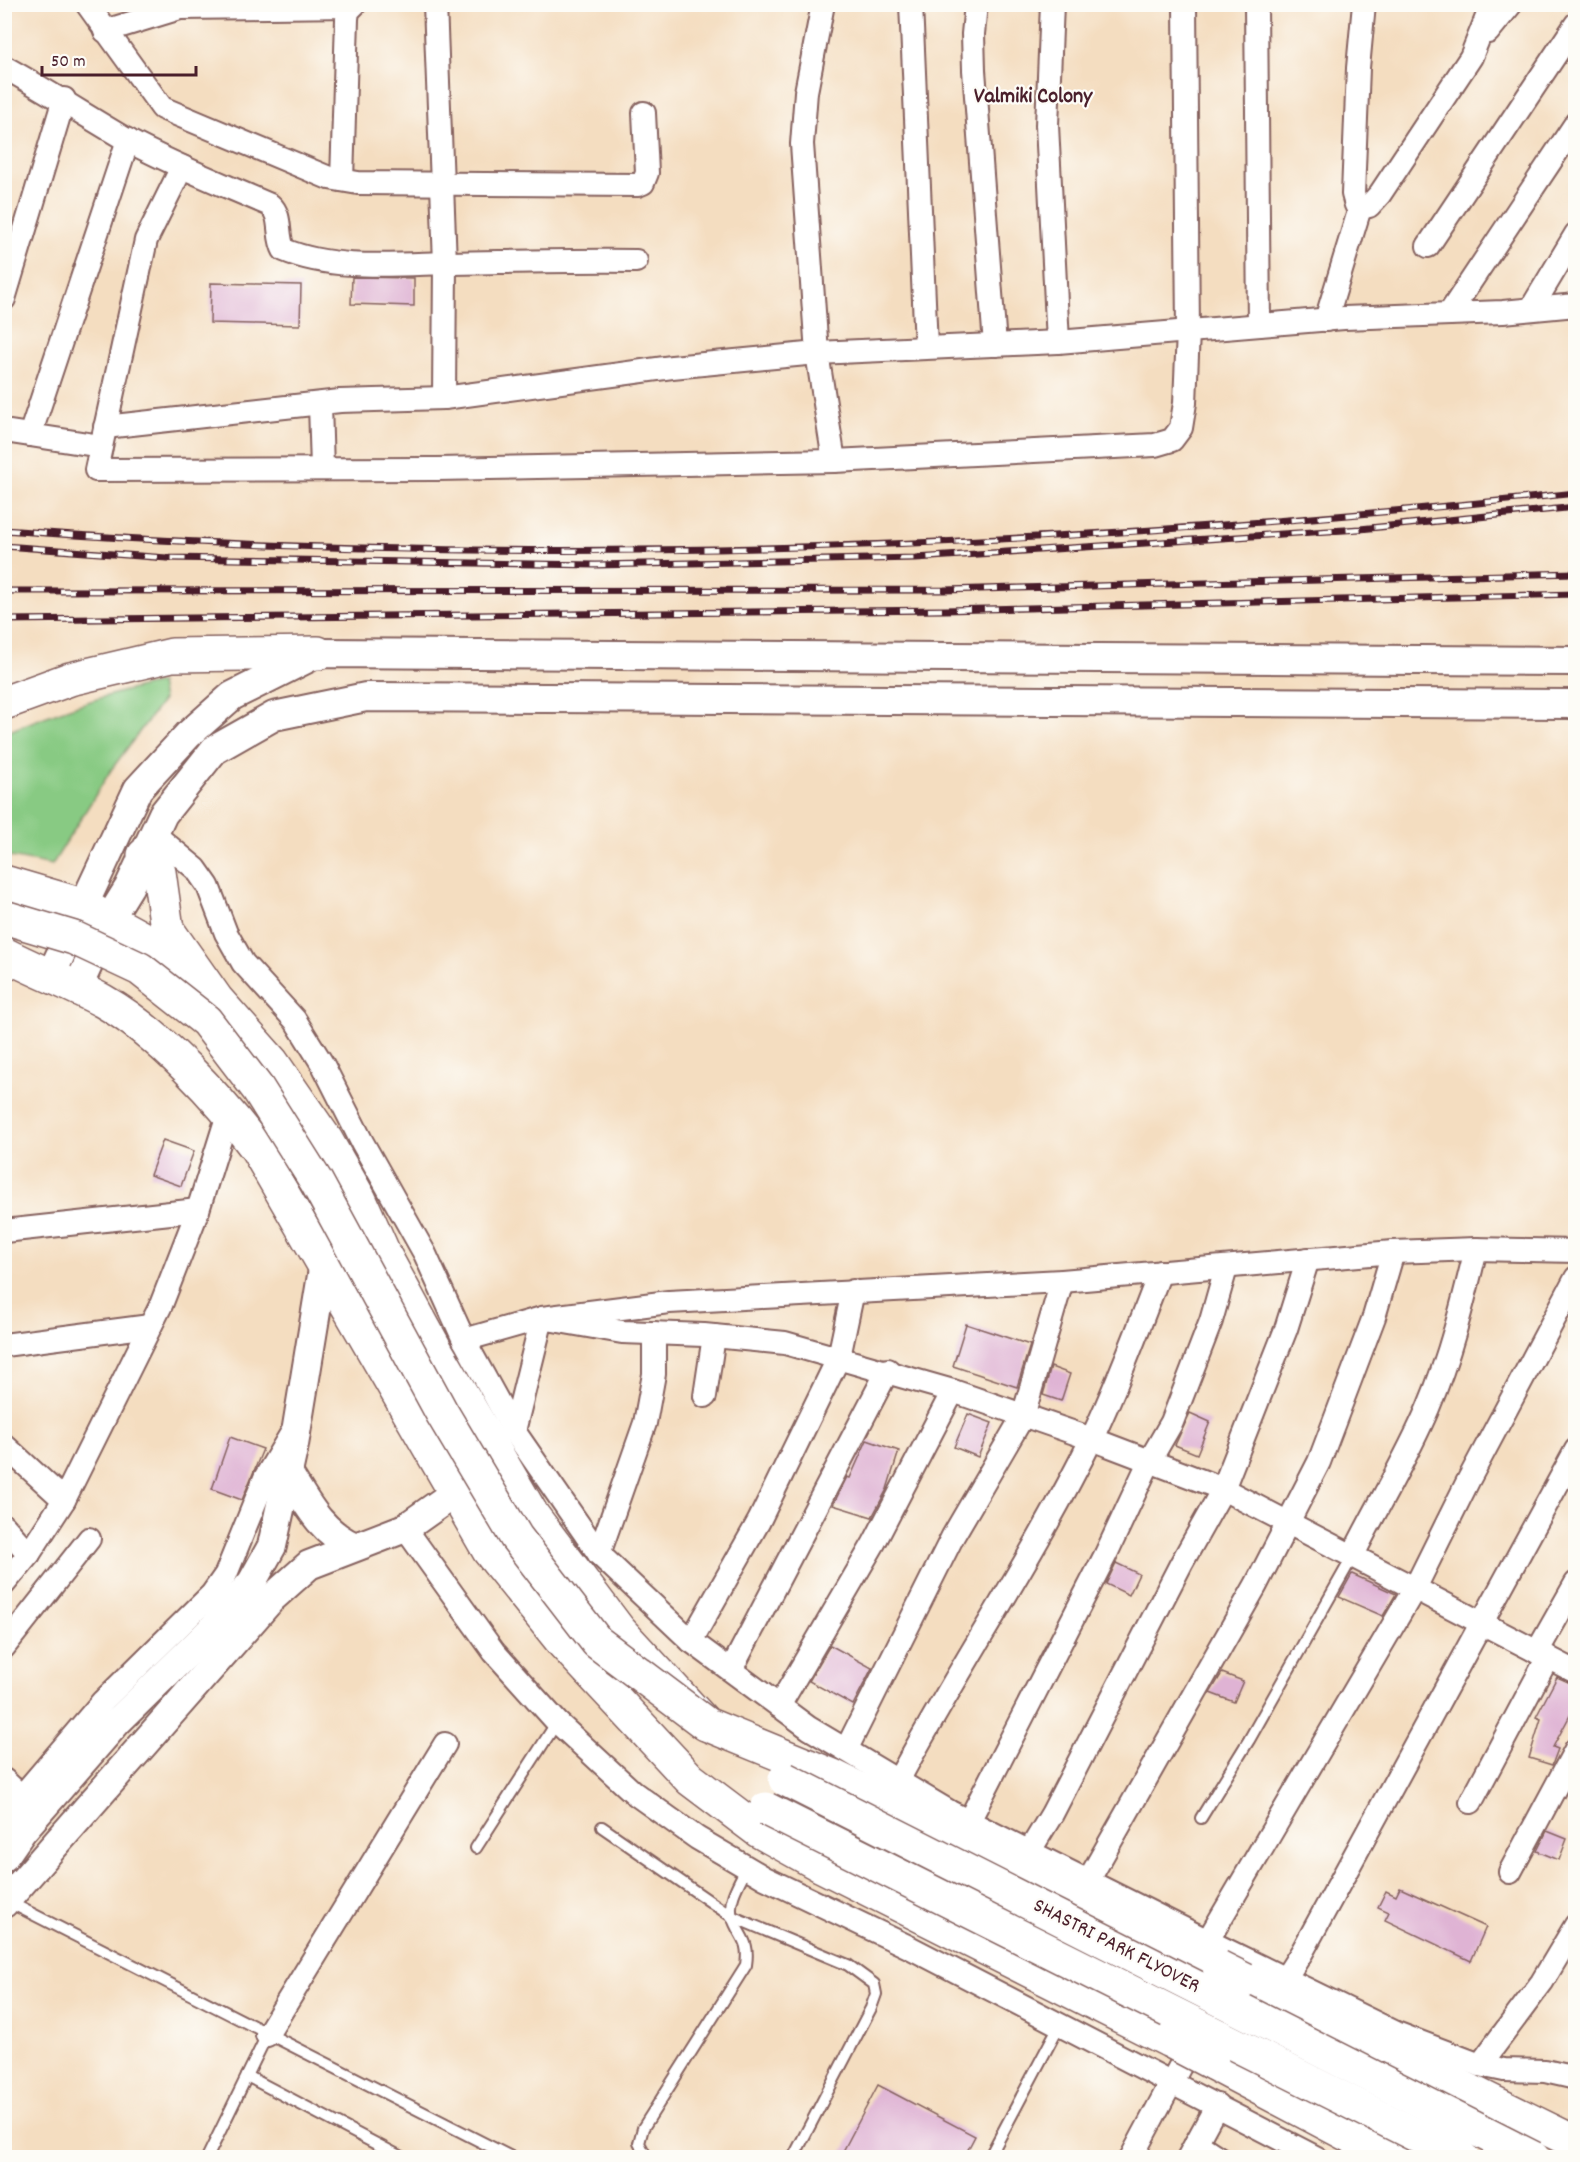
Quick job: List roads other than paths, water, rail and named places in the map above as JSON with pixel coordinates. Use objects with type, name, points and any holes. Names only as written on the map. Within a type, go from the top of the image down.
[{"type":"highway","points":[[9,696],[70,678],[172,655],[318,653]]},
{"type":"highway","points":[[149,844],[159,872],[167,929],[218,1000],[272,1062],[326,1140],[360,1200],[385,1256],[437,1352],[533,1516],[619,1630],[706,1724]]},
{"type":"highway","points":[[4,882],[95,913],[142,938],[218,1000]]},
{"type":"highway","points":[[4,917],[74,938],[140,969],[206,1021],[258,1089],[310,1172],[442,1413],[516,1537],[597,1642],[706,1724],[833,1776],[1227,1960],[1575,2143]]},
{"type":"highway","points":[[4,954],[104,1002],[144,1029],[229,1111],[257,1149],[489,1551],[563,1643],[647,1730],[690,1779],[759,1830],[822,1866],[1170,2041],[1392,2157]]},
{"type":"highway","name":"SHASTRI PARK FLYOVER","points":[[706,1724],[785,1779],[1533,2157]]},
{"type":"highway","name":"SHASTRI PARK FLYOVER","points":[[647,1730],[766,1809],[1462,2157]]},
{"type":"street","points":[[87,4],[162,108],[316,175],[342,180],[442,184],[643,183],[647,173],[644,113]]},
{"type":"street","points":[[435,4],[445,263],[444,398]]},
{"type":"street","points":[[823,4],[806,92],[802,144],[817,353],[834,461]]},
{"type":"street","points":[[911,4],[926,347]]},
{"type":"street","points":[[976,4],[973,34],[974,70],[995,345]]},
{"type":"street","points":[[1052,4],[1047,125],[1058,342]]},
{"type":"street","points":[[182,167],[146,240],[96,470],[834,461],[1137,447],[1172,440],[1181,428],[1182,419],[1188,331],[1185,4]]},
{"type":"street","points":[[1256,4],[1259,325]]},
{"type":"street","points":[[1364,4],[1358,68],[1353,194],[1356,205],[1360,208],[1370,207],[1380,194],[1478,45],[1512,4]]},
{"type":"street","points":[[1478,45],[1492,4]]},
{"type":"street","points":[[105,31],[180,8],[353,5],[346,19],[342,180]]},
{"type":"street","points":[[1428,246],[1575,24]]},
{"type":"street","points":[[6,74],[64,99],[128,140],[182,167],[270,205],[277,213],[280,244],[284,250],[292,254],[338,262],[636,261]]},
{"type":"street","points":[[4,299],[64,99]]},
{"type":"street","points":[[1449,314],[1575,123]]},
{"type":"street","points":[[30,435],[128,140]]},
{"type":"street","points":[[1326,320],[1360,208]]},
{"type":"street","points":[[1531,309],[1575,234]]},
{"type":"street","points":[[4,431],[30,435],[103,436],[320,404],[444,398],[672,367],[817,353],[1058,342],[1326,320],[1575,305]]},
{"type":"street","points":[[320,404],[322,469]]},
{"type":"street","points":[[63,983],[95,913],[138,789],[188,735],[232,696],[318,653],[1575,661]]},
{"type":"street","points":[[255,684],[274,716]]},
{"type":"street","points":[[95,913],[149,844],[163,814],[214,750],[274,716],[366,697],[1575,704]]},
{"type":"street","points":[[149,844],[196,869],[208,886],[226,933],[243,963],[295,1020],[323,1065],[362,1142],[425,1254],[464,1340],[514,1431],[599,1554],[691,1641],[779,1706],[898,1781],[969,1821],[1088,1881],[1227,1960],[1286,1977],[1396,2033],[1480,2066],[1545,2072],[1575,2078]]},
{"type":"street","points":[[4,1584],[28,1554],[64,1500],[150,1326],[198,1210],[229,1111]]},
{"type":"street","points":[[4,1231],[198,1210]]},
{"type":"street","points":[[464,1340],[542,1318],[669,1302],[1062,1281],[1393,1252],[1476,1249],[1575,1251]]},
{"type":"street","points":[[1353,1555],[1429,1407],[1457,1329],[1476,1249]]},
{"type":"street","points":[[1088,1881],[1288,1525],[1319,1462],[1374,1317],[1393,1252]]},
{"type":"street","points":[[1029,1852],[1052,1814],[1181,1564],[1223,1489],[1287,1329],[1308,1259]]},
{"type":"street","points":[[5,1901],[220,1637],[272,1546],[298,1425],[324,1263]]},
{"type":"street","points":[[969,1821],[1031,1695],[1106,1554],[1150,1460],[1172,1422],[1191,1378],[1226,1268]]},
{"type":"street","points":[[898,1781],[1002,1604],[1092,1439],[1114,1390],[1160,1272]]},
{"type":"street","points":[[1131,2157],[1172,2082],[1227,1960],[1575,1278]]},
{"type":"street","points":[[846,1750],[953,1536],[1023,1416],[1062,1281]]},
{"type":"street","points":[[691,1641],[764,1510],[839,1357],[853,1291]]},
{"type":"street","points":[[542,1318],[603,1330],[785,1342],[888,1370],[953,1391],[1150,1460],[1223,1489],[1288,1525],[1353,1555],[1575,1672]]},
{"type":"street","points":[[514,1431],[542,1318]]},
{"type":"street","points":[[4,1344],[150,1326]]},
{"type":"street","points":[[599,1554],[645,1423],[654,1374],[654,1333]]},
{"type":"street","points":[[705,1396],[714,1336]]},
{"type":"street","points":[[731,1671],[888,1370]]},
{"type":"street","points":[[779,1706],[874,1543],[953,1391]]},
{"type":"street","points":[[4,1817],[103,1701],[212,1594],[226,1574],[265,1479],[298,1425]]},
{"type":"street","points":[[4,1445],[64,1500]]},
{"type":"street","points":[[1286,1977],[1302,1952],[1575,1450]]},
{"type":"street","points":[[288,1473],[310,1508],[333,1537],[353,1546]]},
{"type":"street","points":[[4,1857],[22,1831],[117,1722],[220,1637],[272,1598],[309,1565],[353,1546],[405,1528],[456,1492]]},
{"type":"street","points":[[4,1526],[28,1554]]},
{"type":"street","points":[[405,1528],[494,1652],[557,1722],[634,1794],[697,1838],[747,1867],[1060,2024],[1317,2157]]},
{"type":"street","points":[[4,1647],[89,1539]]},
{"type":"street","points":[[1471,1802],[1575,1583]]},
{"type":"street","points":[[267,2035],[445,1744]]},
{"type":"street","points":[[1510,1872],[1575,1749]]},
{"type":"street","points":[[4,1780],[22,1797]]},
{"type":"street","points":[[1480,2066],[1542,1982],[1575,1924]]},
{"type":"street","points":[[1217,2105],[1192,2150],[1219,2157]]},
{"type":"lane","points":[[1201,1818],[1249,1740],[1353,1555]]},
{"type":"lane","points":[[476,1848],[557,1722]]},
{"type":"lane","points":[[602,1827],[732,1916],[848,1965],[874,1984],[876,1994],[872,2008],[793,2157]]},
{"type":"lane","points":[[647,2157],[639,2143],[643,2128],[746,1965],[746,1940],[732,1916],[736,1890],[747,1867]]},
{"type":"lane","points":[[5,1901],[513,2157]]},
{"type":"lane","points":[[989,2157],[1060,2024]]},
{"type":"lane","points":[[207,2157],[267,2035]]},
{"type":"lane","points":[[247,2076],[403,2157]]},
{"type":"railway","points":[[4,530],[200,542],[397,549],[594,551],[791,547],[988,540],[1184,528],[1576,493]]},
{"type":"railway","points":[[4,546],[167,558],[596,565],[916,558],[1360,529],[1576,507]]},
{"type":"railway","points":[[4,591],[944,590],[1576,573]]},
{"type":"railway","points":[[4,620],[945,610],[1576,594]]},
{"type":"district","name":"Valmiki Colony","points":[[1033,97]]}]
